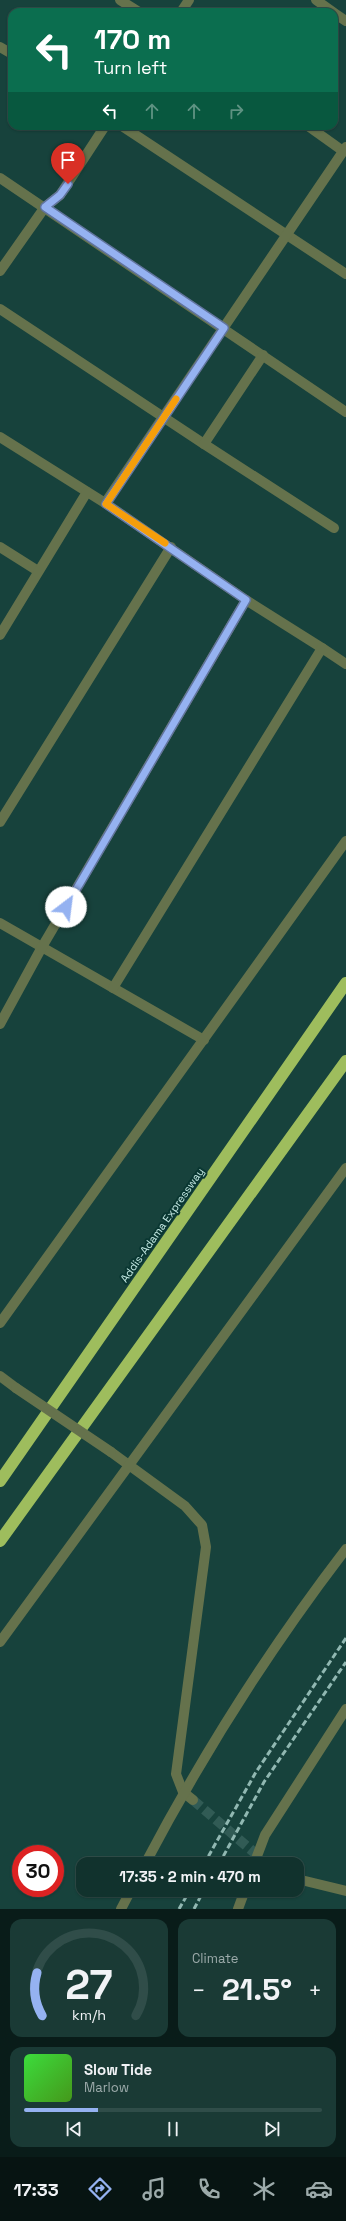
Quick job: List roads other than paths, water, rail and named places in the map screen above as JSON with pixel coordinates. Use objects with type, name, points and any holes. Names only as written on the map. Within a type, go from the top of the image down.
[{"type":"highway","name":"Addis-Adama Expressway","points":[[0,1481],[346,983]]},
{"type":"highway","points":[[0,1541],[346,1061]]},
{"type":"street","points":[[120,0],[133,8]]},
{"type":"street","points":[[316,0],[328,8]]},
{"type":"street","points":[[0,271],[45,207],[60,195],[102,130]]},
{"type":"street","points":[[128,130],[346,274]]},
{"type":"street","points":[[106,504],[345,149],[314,130]]},
{"type":"street","points":[[0,178],[224,328],[346,412]]},
{"type":"street","points":[[0,309],[334,528]]},
{"type":"street","points":[[204,444],[263,355]]},
{"type":"street","points":[[0,437],[106,504],[171,547],[246,600],[346,664]]},
{"type":"street","points":[[0,635],[87,492]]},
{"type":"street","points":[[0,546],[38,571]]},
{"type":"street","points":[[0,822],[171,547]]},
{"type":"street","points":[[0,1024],[42,947],[246,600]]},
{"type":"street","points":[[113,988],[322,648]]},
{"type":"street","points":[[0,1323],[346,841]]},
{"type":"street","points":[[0,923],[204,1040]]},
{"type":"street","points":[[0,1642],[346,1168]]},
{"type":"street","points":[[0,1376],[130,1464],[185,1506],[202,1525],[206,1547],[176,1774],[183,1792],[193,1800]]},
{"type":"street","points":[[148,1857],[183,1792],[297,1613],[346,1549]]},
{"type":"street","points":[[257,1857],[265,1835],[346,1709]]},
{"type":"street","points":[[304,1881],[346,1891]]},
{"type":"street","points":[[121,1909],[127,1897]]},
{"type":"street","points":[[238,1909],[242,1897]]},
{"type":"tunnel","points":[[193,1800],[257,1855]]},
{"type":"railway","points":[[208,1857],[256,1772],[346,1638]]},
{"type":"railway","points":[[223,1857],[264,1782],[346,1662]]},
{"type":"railway","points":[[179,1909],[186,1897]]},
{"type":"railway","points":[[194,1909],[200,1897]]}]
